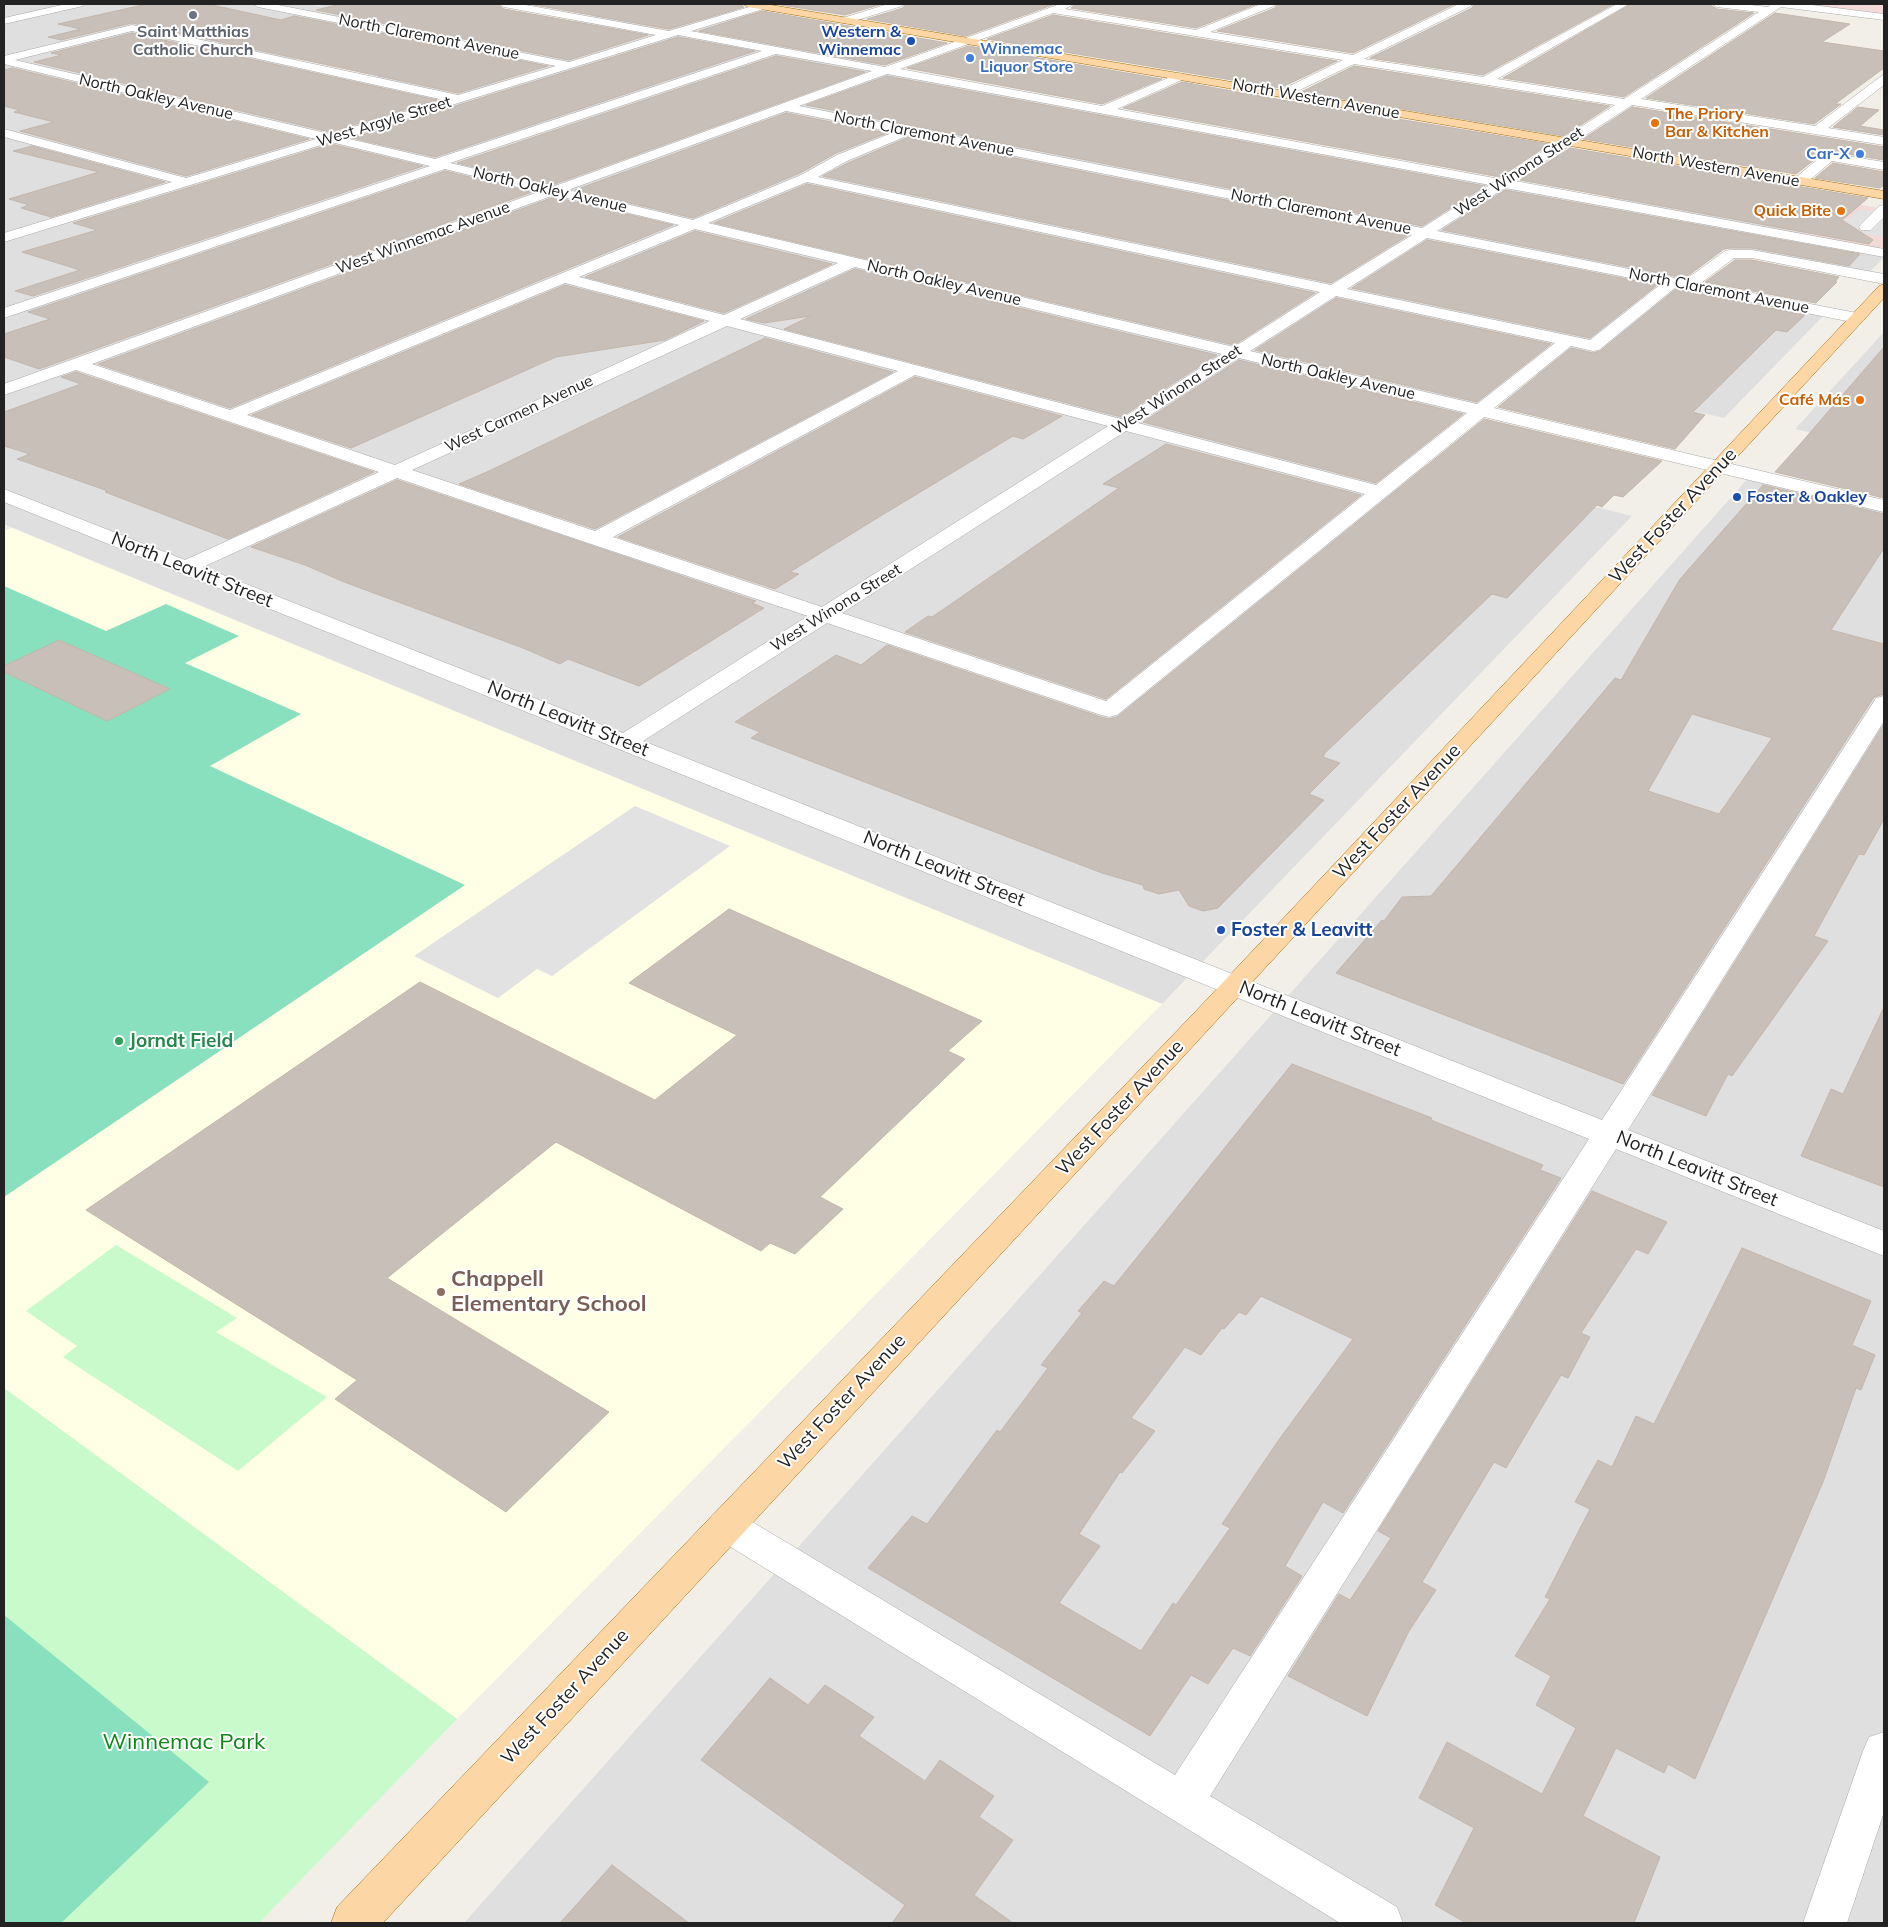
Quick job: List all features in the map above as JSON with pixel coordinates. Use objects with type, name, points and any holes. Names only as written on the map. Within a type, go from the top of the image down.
[{"type":"main road","name":"North Western Avenue","points":[[748,4],[1884,195]]},
{"type":"main road","name":"West Foster Avenue","points":[[353,1923],[1235,985],[1857,318],[1881,296]]},
{"type":"street","points":[[4,21],[79,4]]},
{"type":"street","name":"North Claremont Avenue","points":[[258,4],[570,65]]},
{"type":"street","points":[[504,4],[775,50],[1884,253]]},
{"type":"street","points":[[847,20],[898,4]]},
{"type":"street","name":"West Winnemac Avenue","points":[[4,390],[1069,4]]},
{"type":"street","points":[[1199,34],[1270,4]]},
{"type":"street","points":[[1283,94],[1467,4]]},
{"type":"street","points":[[1485,81],[1624,4]]},
{"type":"street","points":[[1717,4],[1768,10]]},
{"type":"street","points":[[1780,4],[1884,17]]},
{"type":"street","name":"West Winona Street","points":[[625,742],[1503,183],[1780,4]]},
{"type":"street","points":[[19,5],[46,11]]},
{"type":"street","name":"West Argyle Street","points":[[4,238],[763,6]]},
{"type":"street","points":[[1051,10],[1485,81],[1884,141]]},
{"type":"street","points":[[6,62],[132,28],[460,99]]},
{"type":"street","points":[[4,313],[775,50]]},
{"type":"street","name":"North Oakley Avenue","points":[[6,62],[1884,506]]},
{"type":"street","points":[[1104,110],[1180,77]]},
{"type":"street","points":[[1818,130],[1884,78]]},
{"type":"street","name":"North Claremont Avenue","points":[[786,107],[1857,318]]},
{"type":"street","points":[[230,416],[806,178],[842,158],[909,131]]},
{"type":"street","points":[[4,133],[186,182]]},
{"type":"street","points":[[1800,181],[1829,157],[1884,166]]},
{"type":"street","points":[[806,178],[1593,346],[1681,283],[1730,254],[1752,254],[1884,279]]},
{"type":"street","points":[[4,224],[26,231]]},
{"type":"street","name":"West Carmen Avenue","points":[[186,567],[853,262]]},
{"type":"street","points":[[564,278],[1380,492]]},
{"type":"street","points":[[76,364],[823,616],[1109,710],[1567,341]]},
{"type":"street","points":[[595,539],[912,370]]},
{"type":"street","points":[[10,371],[34,380]]},
{"type":"street","name":"North Leavitt Street","points":[[4,495],[1884,1244]]},
{"type":"street","points":[[1182,1802],[1884,703]]},
{"type":"street","points":[[726,1525],[1381,1923]]},
{"type":"street","points":[[1825,1923],[1884,1751]]},
{"type":"shaded area","points":[[4,4],[307,4],[319,6],[329,4],[500,4],[284,63],[365,80],[637,4],[695,4],[939,46],[874,69],[1601,203],[1649,168],[1840,201],[1800,238],[1884,254],[1884,257],[1867,275],[1720,247],[1677,283],[1825,314],[1724,418],[1527,373],[1422,463],[1632,516],[1162,1004],[4,524]]},
{"type":"shaded area","points":[[1789,4],[1884,4],[1884,16]]},
{"type":"shaded area","points":[[1840,201],[1884,209],[1884,254],[1799,239]]},
{"type":"shaded area","points":[[1860,209],[1884,213],[1884,237],[1825,226],[1835,217],[1849,219]]},
{"type":"shaded area","points":[[1884,332],[1884,449],[1795,429]]},
{"type":"shaded area","points":[[1750,476],[1884,509],[1884,1923],[464,1923]]},
{"type":"shaded area","name":"Chappell Elementary School","points":[[12,528],[1162,1004],[457,1719],[4,1388],[4,531]]},
{"type":"shaded area","points":[[635,806],[730,846],[552,976],[537,969],[498,998],[414,956]]},
{"type":"green space","name":"Jorndt Field","points":[[4,586],[106,631],[166,604],[239,636],[185,663],[301,714],[210,766],[465,885],[4,1197]]},
{"type":"green space","points":[[116,1245],[237,1318],[216,1332],[327,1397],[238,1471],[63,1357],[77,1346],[26,1311]]},
{"type":"green space","name":"Winnemac Park","points":[[4,1388],[457,1719],[259,1923],[4,1923]]},
{"type":"green space","points":[[4,1615],[209,1782],[61,1923],[4,1923]]},
{"type":"building","points":[[147,4],[207,4],[281,20],[294,16],[548,66],[458,93],[132,23],[61,40],[48,37],[81,29],[58,24]]},
{"type":"building","points":[[341,4],[497,4],[504,9],[648,35],[569,60],[316,10]]},
{"type":"building","points":[[529,4],[741,4],[744,7],[669,29]]},
{"type":"building","points":[[775,4],[882,4],[845,15]]},
{"type":"building","points":[[905,4],[1055,4],[966,36],[867,19],[903,8]]},
{"type":"building","points":[[1076,4],[1257,4],[1196,28],[1071,8]]},
{"type":"building","points":[[1277,4],[1455,4],[1353,53],[1217,31],[1275,8]]},
{"type":"building","points":[[1474,4],[1614,4],[1483,75],[1370,58],[1472,8]]},
{"type":"building","points":[[1631,4],[1703,4],[1717,9],[1754,13],[1624,97],[1503,78]]},
{"type":"building","points":[[762,11],[947,43],[885,65],[699,31]]},
{"type":"building","points":[[1775,13],[1850,24],[1822,42],[1884,51],[1884,68],[1835,104],[1841,104],[1814,124],[1646,98]]},
{"type":"building","points":[[1053,15],[1337,61],[1280,88],[987,39]]},
{"type":"building","points":[[132,33],[437,100],[330,132],[34,62],[62,55],[51,53]]},
{"type":"building","points":[[678,37],[755,51],[435,157],[352,138]]},
{"type":"building","points":[[968,46],[1162,79],[1102,104],[907,68]]},
{"type":"building","points":[[776,56],[865,72],[552,185],[457,163]]},
{"type":"building","points":[[1354,66],[1610,106],[1564,136],[1301,92]]},
{"type":"building","points":[[12,68],[309,139],[186,176],[20,131],[54,122],[14,112],[20,110],[4,106],[4,70]]},
{"type":"building","points":[[887,76],[1485,186],[1422,226],[806,105]]},
{"type":"building","points":[[1182,82],[1550,144],[1500,177],[1123,108]]},
{"type":"building","points":[[1632,107],[1884,147],[1884,160],[1829,151],[1823,153],[1796,174],[1583,139]]},
{"type":"building","points":[[1858,107],[1879,110],[1860,126],[1884,130],[1884,135],[1833,127]]},
{"type":"building","points":[[786,113],[887,133],[836,153],[800,173],[693,218],[575,190]]},
{"type":"building","points":[[909,137],[1407,236],[1331,283],[823,176],[848,163]]},
{"type":"building","points":[[331,144],[423,166],[33,296],[15,291],[80,270],[22,252],[97,230],[73,223]]},
{"type":"building","points":[[32,146],[165,182],[51,217],[21,208],[29,205],[9,199],[99,172],[13,151]]},
{"type":"building","points":[[1570,148],[1868,198],[1842,220],[1873,240],[1869,244],[1520,180]]},
{"type":"building","points":[[1833,163],[1884,172],[1884,185],[1880,188],[1815,178]]},
{"type":"building","points":[[445,171],[532,192],[39,369],[4,357],[4,334],[50,319],[28,312]]},
{"type":"building","points":[[807,184],[1315,293],[1234,345],[714,223]]},
{"type":"building","points":[[1505,190],[1860,254],[1849,266],[1752,248],[1730,248],[1724,249],[1685,278],[1442,230]]},
{"type":"building","points":[[554,197],[673,225],[230,408],[98,364]]},
{"type":"building","points":[[695,231],[832,264],[724,313],[585,277]]},
{"type":"building","points":[[1427,240],[1657,285],[1590,338],[1352,288]]},
{"type":"building","points":[[1735,260],[1752,260],[1839,277],[1835,282],[1837,282],[1816,303],[1705,282]]},
{"type":"building","points":[[855,269],[1217,355],[1121,417],[784,329],[811,316],[764,323],[746,319]]},
{"type":"building","points":[[565,285],[704,321],[665,340],[556,357],[351,448],[252,415]]},
{"type":"building","points":[[1676,289],[1805,315],[1787,332],[1776,330],[1693,412],[1705,415],[1675,449],[1498,407],[1571,348],[1593,353],[1600,351]]},
{"type":"building","points":[[1336,298],[1551,344],[1477,402],[1255,350]]},
{"type":"building","points":[[765,338],[893,372],[595,529],[459,484],[489,471]]},
{"type":"building","points":[[1884,347],[1884,498],[1775,472],[1801,443]]},
{"type":"building","points":[[1239,360],[1463,414],[1376,483],[1143,422]]},
{"type":"building","points":[[76,372],[374,472],[228,539],[105,492],[108,491],[17,459],[30,454],[4,446],[4,412],[81,384],[61,377]]},
{"type":"building","points":[[915,377],[1062,416],[1023,439],[1013,436],[790,572],[799,574],[775,589],[618,537]]},
{"type":"building","points":[[1484,419],[1662,461],[1623,497],[1614,495],[1602,507],[1597,505],[1507,598],[1492,594],[1325,753],[1323,757],[1340,763],[1309,794],[1324,800],[1218,908],[1203,911],[1189,906],[1179,890],[1159,894],[1144,889],[1143,885],[1102,873],[919,803],[751,738],[760,732],[735,722],[836,655],[861,665],[887,645],[1101,717],[1109,719],[1117,717]]},
{"type":"building","points":[[1166,444],[1361,495],[1106,699],[905,632],[928,616],[932,617],[1119,488],[1103,484]]},
{"type":"building","points":[[397,480],[756,601],[752,603],[764,608],[639,686],[568,659],[560,664],[523,648],[344,582],[305,565],[251,547]]},
{"type":"building","points":[[1763,485],[1884,514],[1884,548],[1831,630],[1884,644],[1884,694],[1874,697],[1623,1084],[1336,973],[1382,920],[1384,921],[1402,897],[1431,896],[1615,678],[1621,680],[1680,579]],"holes":[[[1692,714],[1772,738],[1719,814],[1648,791]]]},
{"type":"building","points":[[59,640],[170,689],[107,721],[4,672],[4,666]]},
{"type":"building","points":[[1884,724],[1884,819],[1864,855],[1859,854],[1814,936],[1828,941],[1732,1076],[1728,1074],[1706,1116],[1652,1095]]},
{"type":"building","name":"Chappell Elementary School","points":[[729,909],[982,1021],[948,1051],[965,1059],[820,1197],[843,1209],[795,1254],[770,1243],[761,1251],[556,1142],[387,1278],[609,1412],[506,1512],[335,1399],[357,1380],[86,1210],[420,982],[655,1100],[737,1035],[629,983]]},
{"type":"building","points":[[1884,1007],[1884,1187],[1801,1156],[1831,1089],[1843,1094]]},
{"type":"building","points":[[1292,1064],[1432,1118],[1431,1120],[1543,1165],[1540,1170],[1561,1178],[1343,1513],[1323,1502],[1285,1566],[1302,1576],[1250,1656],[1233,1648],[1208,1684],[1191,1675],[1150,1736],[868,1568],[912,1516],[927,1524],[997,1430],[1000,1432],[1048,1368],[1041,1365],[1082,1313],[1078,1311],[1104,1281],[1114,1286]],"holes":[[[1261,1296],[1353,1339],[1278,1441],[1222,1524],[1230,1528],[1176,1605],[1173,1603],[1141,1651],[1059,1603],[1100,1546],[1079,1534],[1120,1472],[1122,1473],[1155,1431],[1131,1418],[1185,1347],[1201,1355],[1222,1328],[1224,1329],[1239,1312],[1246,1315]]]},
{"type":"building","points":[[1592,1191],[1667,1222],[1648,1254],[1636,1249],[1581,1333],[1590,1337],[1568,1378],[1561,1375],[1506,1468],[1494,1462],[1422,1582],[1436,1590],[1409,1631],[1367,1716],[1288,1676],[1339,1594],[1350,1600],[1391,1538],[1378,1531]]},
{"type":"building","points":[[1742,1248],[1871,1301],[1852,1345],[1875,1355],[1861,1390],[1856,1388],[1823,1482],[1695,1779],[1668,1764],[1664,1773],[1616,1748],[1583,1816],[1660,1857],[1634,1923],[1466,1923],[1435,1905],[1474,1828],[1419,1798],[1447,1742],[1542,1794],[1576,1728],[1536,1705],[1551,1676],[1515,1656],[1550,1599],[1545,1597],[1590,1509],[1575,1502],[1598,1460],[1612,1467],[1636,1416],[1654,1424]]},
{"type":"building","points":[[770,1678],[808,1705],[825,1685],[874,1717],[859,1736],[925,1781],[940,1760],[994,1796],[979,1817],[1013,1840],[974,1895],[1013,1923],[892,1923],[905,1905],[701,1760]]},
{"type":"building","points":[[612,1865],[689,1923],[560,1923]]},
{"type":"place","name":"Saint Matthias Catholic Church","points":[[193,15]]},
{"type":"place","name":"Western & Winnemac","points":[[911,41]]},
{"type":"place","name":"Winnemac Liquor Store","points":[[970,58]]},
{"type":"place","name":"The Priory Bar & Kitchen","points":[[1655,123]]},
{"type":"place","name":"Car-X","points":[[1860,154]]},
{"type":"place","name":"Quick Bite","points":[[1841,211]]},
{"type":"place","name":"Café Más","points":[[1860,400]]},
{"type":"place","name":"Foster & Oakley","points":[[1737,497]]},
{"type":"place","name":"Foster & Leavitt","points":[[1221,930]]},
{"type":"place","name":"Jorndt Field","points":[[119,1041]]},
{"type":"place","name":"Chappell Elementary School","points":[[441,1292]]}]
